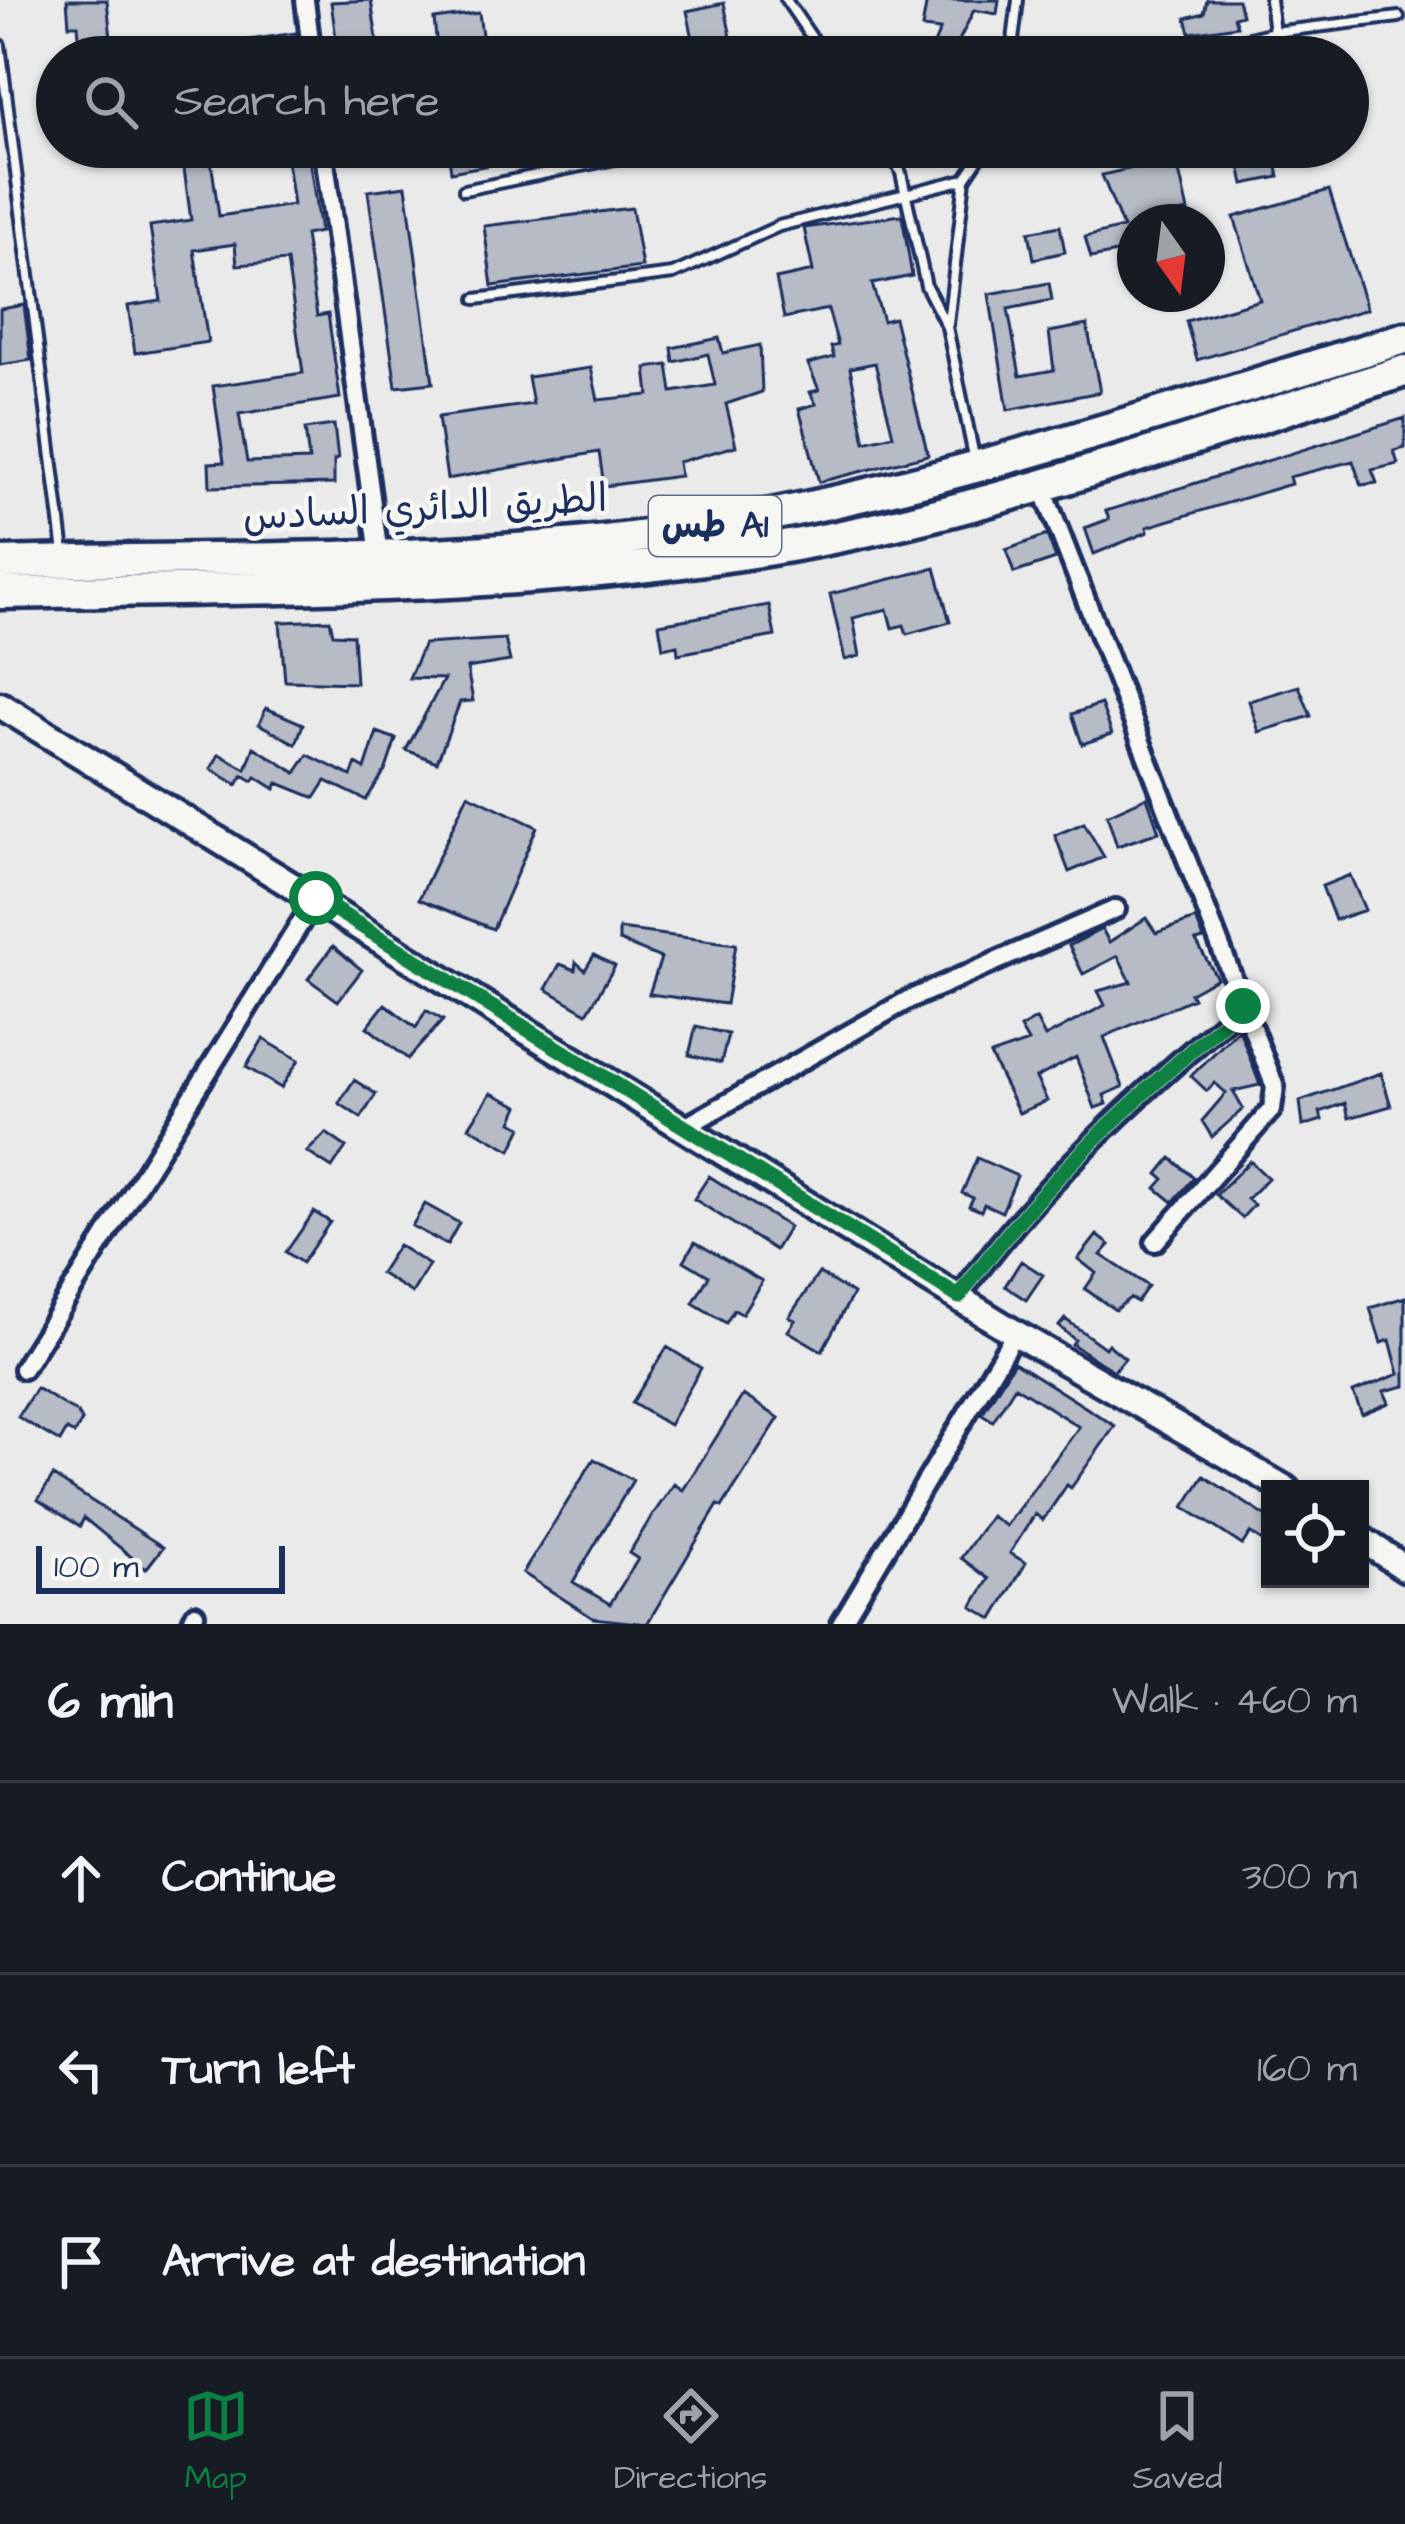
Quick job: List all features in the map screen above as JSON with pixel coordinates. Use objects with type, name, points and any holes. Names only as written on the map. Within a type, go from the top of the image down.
[{"type":"highway","name":"الطريق الدائري السادس","points":[[0,563],[379,554],[658,533],[854,499],[976,468],[1405,338]]},
{"type":"highway","name":"الطريق الدائري السادس","points":[[0,593],[380,586],[661,565],[840,536],[984,501],[1405,371]]},
{"type":"highway","points":[[976,468],[984,501]]},
{"type":"highway","points":[[658,533],[661,565]]},
{"type":"main road","points":[[0,705],[1016,1333],[1270,1480]]},
{"type":"main road","points":[[1369,1544],[1405,1568]]},
{"type":"street","points":[[305,0],[309,36]]},
{"type":"street","points":[[326,168],[380,586]]},
{"type":"street","points":[[1041,484],[1275,1087],[1272,1109],[1155,1242]]},
{"type":"street","points":[[23,1369],[316,898]]},
{"type":"street","points":[[685,1126],[908,1000],[1116,909]]},
{"type":"street","points":[[959,1297],[990,1253],[1106,1124],[1243,1006]]},
{"type":"street","points":[[841,1624],[1016,1333]]},
{"type":"lane","points":[[786,0],[811,36]]},
{"type":"lane","points":[[1014,36],[1018,0]]},
{"type":"lane","points":[[1270,0],[1274,32]]},
{"type":"lane","points":[[1258,36],[1399,17]]},
{"type":"lane","points":[[0,45],[65,561]]},
{"type":"lane","points":[[464,190],[571,168]]},
{"type":"lane","points":[[896,168],[926,286],[947,327],[976,468]]},
{"type":"lane","points":[[947,327],[964,179],[972,168]]},
{"type":"lane","points":[[476,299],[673,274],[779,226],[964,179]]},
{"type":"building","points":[[67,0],[107,0],[111,36],[79,36],[78,25],[69,25]]},
{"type":"building","points":[[371,0],[376,36],[336,36],[331,2]]},
{"type":"building","points":[[927,0],[999,0],[997,14],[974,10],[961,36],[937,36],[940,30],[922,28]]},
{"type":"building","points":[[1207,0],[1238,0],[1242,15],[1234,17],[1237,26],[1190,33],[1186,18],[1204,13]]},
{"type":"building","points":[[724,3],[731,36],[692,36],[687,11]]},
{"type":"building","points":[[479,13],[482,36],[436,36],[434,19]]},
{"type":"building","points":[[184,168],[212,168],[219,216],[293,205],[288,168],[310,168],[320,232],[305,235],[317,316],[328,314],[340,398],[239,414],[247,462],[309,460],[305,429],[334,425],[338,459],[334,460],[334,484],[210,487],[209,463],[224,462],[213,386],[303,373],[287,261],[237,265],[235,244],[194,250],[208,342],[135,353],[128,306],[161,301],[150,226],[191,220]]},
{"type":"building","points":[[1132,168],[1178,168],[1186,204],[1117,204],[1117,213],[1102,175]]},
{"type":"building","points":[[1241,168],[1277,168],[1279,177],[1244,184]]},
{"type":"building","points":[[406,186],[433,383],[396,387],[368,191]]},
{"type":"building","points":[[1329,190],[1367,309],[1197,360],[1186,321],[1260,300],[1234,217]]},
{"type":"building","points":[[632,208],[642,267],[492,286],[484,226]]},
{"type":"building","points":[[902,215],[912,276],[872,284],[883,321],[894,318],[928,455],[819,482],[799,409],[816,404],[810,392],[819,390],[808,364],[834,357],[831,347],[838,345],[828,309],[784,318],[776,279],[813,271],[804,228]],"holes":[[[875,363],[893,435],[865,442],[850,368]]]},
{"type":"building","points":[[1060,226],[1065,252],[1034,259],[1029,232]]},
{"type":"building","points":[[1117,229],[1117,253],[1091,258],[1085,237]]},
{"type":"building","points":[[1049,283],[1052,300],[1008,309],[1020,376],[1054,370],[1049,332],[1087,325],[1100,392],[1008,410],[989,294]]},
{"type":"building","points":[[24,305],[31,360],[0,365],[0,309]]},
{"type":"building","points":[[719,338],[723,353],[760,345],[762,392],[726,404],[736,446],[678,462],[680,476],[604,486],[599,452],[447,479],[438,417],[533,404],[528,377],[591,368],[598,400],[649,395],[646,368],[668,365],[672,392],[715,385],[708,354],[674,362],[672,348]]},
{"type":"building","points":[[1405,418],[1405,448],[1394,451],[1398,464],[1372,470],[1377,483],[1361,485],[1353,461],[1289,477],[1291,484],[1147,527],[1148,532],[1094,554],[1085,528],[1109,519],[1106,511]]},
{"type":"building","points":[[1047,535],[1056,559],[1014,573],[1006,550]]},
{"type":"building","points":[[935,568],[950,622],[907,634],[904,625],[892,628],[887,609],[853,618],[860,656],[845,660],[830,594]]},
{"type":"building","points":[[769,605],[775,636],[678,654],[677,645],[663,648],[659,624]]},
{"type":"building","points":[[330,620],[333,634],[353,635],[356,683],[285,681],[280,622]]},
{"type":"building","points":[[505,639],[510,661],[467,668],[473,701],[460,702],[437,762],[406,750],[444,679],[409,678],[424,644]]},
{"type":"building","points":[[1299,686],[1311,716],[1259,732],[1249,701]]},
{"type":"building","points":[[1101,704],[1112,734],[1082,744],[1072,714]]},
{"type":"building","points":[[266,708],[303,724],[296,744],[259,724]]},
{"type":"building","points":[[377,732],[396,739],[386,769],[366,800],[326,781],[315,798],[278,783],[275,789],[256,777],[253,781],[243,775],[237,785],[211,769],[219,754],[246,769],[254,747],[296,773],[308,755],[351,776],[356,764],[365,769]]},
{"type":"building","points":[[468,794],[537,827],[493,929],[419,899]]},
{"type":"building","points":[[1147,797],[1159,832],[1117,846],[1107,815]]},
{"type":"building","points":[[1084,823],[1104,857],[1069,872],[1055,835]]},
{"type":"building","points":[[1350,875],[1365,910],[1335,920],[1322,886]]},
{"type":"building","points":[[1146,918],[1156,933],[1196,919],[1204,939],[1196,941],[1217,978],[1190,993],[1193,998],[1104,1037],[1123,1087],[1104,1095],[1107,1104],[1095,1108],[1076,1057],[1036,1078],[1047,1101],[1019,1113],[990,1055],[1028,1042],[1020,1028],[1036,1019],[1045,1037],[1105,1005],[1098,991],[1131,982],[1118,956],[1083,974],[1069,946],[1102,929],[1109,942]]},
{"type":"building","points":[[619,929],[736,944],[726,1004],[649,994],[661,958],[619,941]]},
{"type":"building","points":[[333,946],[362,970],[338,1001],[308,979]]},
{"type":"building","points":[[594,955],[615,966],[587,1013],[546,989],[560,964],[575,970],[576,962],[585,970]]},
{"type":"building","points":[[385,1004],[416,1028],[426,1010],[443,1020],[408,1059],[367,1027]]},
{"type":"building","points":[[696,1026],[728,1034],[721,1063],[689,1055]]},
{"type":"building","points":[[1239,1029],[1260,1085],[1233,1091],[1243,1109],[1212,1137],[1202,1121],[1226,1093],[1215,1083],[1207,1091],[1191,1076]]},
{"type":"building","points":[[263,1039],[299,1060],[281,1088],[246,1067]]},
{"type":"building","points":[[1381,1073],[1391,1106],[1349,1118],[1345,1103],[1320,1112],[1322,1120],[1303,1126],[1300,1101]]},
{"type":"building","points":[[354,1080],[376,1094],[361,1118],[339,1103]]},
{"type":"building","points":[[491,1093],[519,1106],[512,1122],[522,1127],[511,1150],[469,1127]]},
{"type":"building","points":[[326,1133],[346,1147],[332,1168],[307,1152]]},
{"type":"building","points":[[977,1158],[1017,1176],[1002,1212],[984,1204],[981,1211],[969,1206],[973,1198],[962,1193]]},
{"type":"building","points":[[1171,1158],[1194,1178],[1173,1202],[1156,1188],[1164,1179],[1158,1174]]},
{"type":"building","points":[[1250,1161],[1268,1178],[1247,1199],[1254,1205],[1242,1218],[1216,1195]]},
{"type":"building","points":[[709,1176],[789,1227],[775,1250],[694,1199]]},
{"type":"building","points":[[425,1204],[459,1223],[447,1245],[412,1226]]},
{"type":"building","points":[[314,1212],[330,1222],[302,1263],[286,1252]]},
{"type":"building","points":[[1097,1235],[1110,1245],[1101,1255],[1148,1286],[1137,1302],[1130,1298],[1115,1310],[1085,1289],[1096,1273],[1078,1259]]},
{"type":"building","points":[[695,1242],[762,1281],[742,1314],[734,1310],[726,1323],[693,1303],[709,1276],[684,1261]]},
{"type":"building","points":[[398,1245],[429,1265],[412,1293],[380,1273]]},
{"type":"building","points":[[1021,1261],[1043,1275],[1026,1300],[1005,1286]]},
{"type":"building","points":[[819,1273],[853,1294],[822,1351],[788,1331],[795,1320],[789,1317]]},
{"type":"building","points":[[1405,1297],[1405,1386],[1384,1391],[1389,1403],[1362,1414],[1353,1392],[1399,1374],[1390,1340],[1381,1343],[1370,1308]]},
{"type":"building","points":[[1065,1319],[1125,1358],[1114,1371],[1101,1363],[1072,1344],[1075,1340],[1059,1326]]},
{"type":"building","points":[[667,1347],[701,1368],[669,1425],[632,1403]]},
{"type":"building","points":[[1014,1362],[1115,1426],[1071,1488],[1067,1485],[1043,1520],[1035,1514],[1010,1553],[1026,1563],[993,1619],[972,1607],[989,1579],[961,1558],[991,1516],[1006,1526],[1079,1427],[1015,1386],[993,1421],[982,1414]]},
{"type":"building","points":[[36,1388],[77,1413],[82,1421],[74,1434],[67,1430],[60,1442],[18,1417]]},
{"type":"building","points":[[743,1395],[779,1418],[722,1507],[718,1505],[647,1624],[593,1618],[523,1573],[594,1459],[633,1480],[573,1582],[610,1604],[638,1559],[629,1553],[652,1516],[674,1484],[683,1490]]},
{"type":"building","points":[[53,1476],[163,1547],[146,1569],[84,1518],[80,1526],[38,1500]]},
{"type":"building","points":[[1204,1476],[1261,1513],[1261,1540],[1250,1533],[1242,1545],[1184,1507]]},
{"type":"route","points":[[316,898],[959,1297],[990,1253],[1106,1124],[1243,1006]]}]
